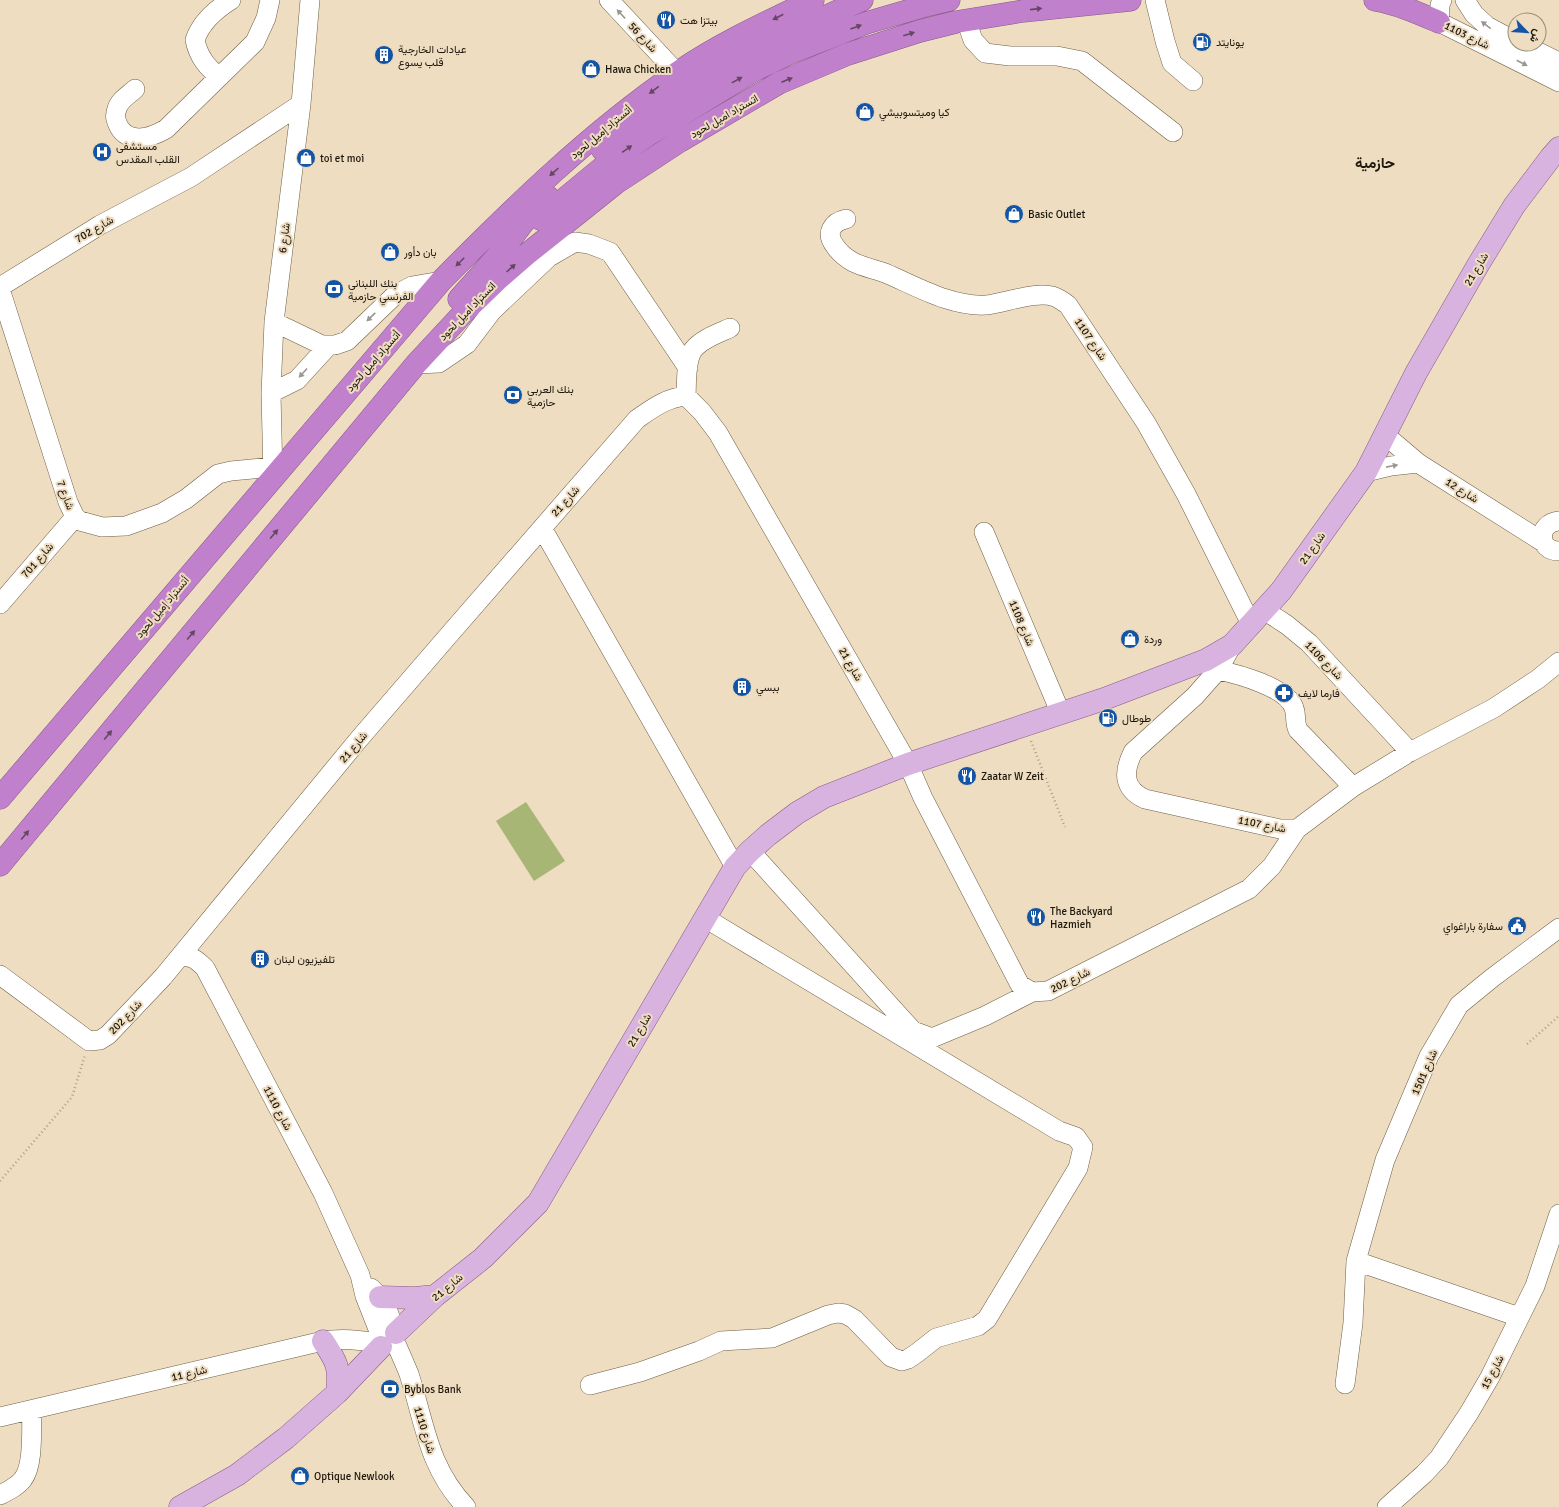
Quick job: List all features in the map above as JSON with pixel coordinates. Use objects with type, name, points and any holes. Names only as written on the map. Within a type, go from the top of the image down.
[{"type":"highway","name":"أتستراد إميل لحود","points":[[0,798],[273,472],[441,281],[500,221],[624,112],[677,73],[700,58],[740,36],[813,0]]},
{"type":"highway","points":[[0,865],[396,386],[448,313],[500,253],[518,228],[535,209],[552,192],[625,131],[653,110],[701,80],[766,44],[862,0]]},
{"type":"highway","points":[[500,253],[609,162],[650,133],[728,85],[790,53],[831,36],[893,14],[949,0]]},
{"type":"highway","name":"اتستراد اميل لحود","points":[[396,386],[469,307],[527,254],[616,183],[680,141],[779,84],[834,60],[920,31],[966,20],[1023,11],[1130,0]]},
{"type":"highway","points":[[1376,0],[1409,9],[1439,22]]},
{"type":"main road","name":"شارع 21","points":[[180,1507],[237,1475],[286,1438],[337,1392],[388,1339],[435,1296],[483,1258],[538,1203],[735,867],[750,851],[797,813],[824,798],[908,764],[1104,699],[1206,660],[1232,645],[1295,573],[1366,472],[1416,373],[1478,265],[1514,206],[1551,156],[1559,148]]},
{"type":"main road","points":[[380,1297],[415,1298],[435,1296]]},
{"type":"main road","points":[[322,1341],[335,1359],[338,1369],[337,1392]]},
{"type":"street","points":[[220,76],[211,69],[200,55],[195,40],[201,26],[212,14],[231,0]]},
{"type":"street","points":[[135,89],[120,102],[117,109],[115,118],[120,129],[128,136],[149,137],[166,129],[255,42],[266,18],[270,0]]},
{"type":"street","name":"شارع 6","points":[[273,472],[271,393],[274,322],[301,104],[310,0]]},
{"type":"street","name":"شارع 56","points":[[609,0],[677,73]]},
{"type":"street","points":[[1155,0],[1172,63],[1193,81]]},
{"type":"street","points":[[1439,22],[1442,0]]},
{"type":"street","points":[[1465,0],[1474,14],[1487,26],[1507,37]]},
{"type":"street","points":[[966,20],[973,40],[985,53],[1010,56],[1057,56],[1082,61],[1173,132]]},
{"type":"street","name":"شارع 1103","points":[[1439,22],[1559,82]]},
{"type":"street","points":[[1538,52],[1558,62]]},
{"type":"street","name":"شارع 702","points":[[0,288],[100,225],[191,177],[301,104]]},
{"type":"street","name":"شارع 1107","points":[[846,219],[838,221],[832,226],[832,242],[839,252],[854,262],[943,297],[963,303],[985,305],[1040,295],[1055,296],[1068,305],[1146,423],[1258,617]]},
{"type":"street","points":[[416,364],[439,363],[467,344],[492,311],[549,257],[575,242],[589,244],[610,252],[688,368]]},
{"type":"street","points":[[274,322],[322,345],[335,345],[347,341],[395,295],[412,286],[441,281]]},
{"type":"street","name":"شارع 7","points":[[0,288],[68,502],[75,517],[80,521],[102,527],[126,526],[162,513],[186,499],[218,474],[231,471],[273,472]]},
{"type":"street","points":[[686,396],[688,368],[693,350],[702,342],[730,328]]},
{"type":"street","points":[[271,393],[297,380],[329,345]]},
{"type":"street","name":"شارع 21","points":[[181,956],[359,739],[637,419],[665,400],[676,397],[686,396],[702,412],[718,433],[908,764]]},
{"type":"street","name":"شارع 12","points":[[1385,435],[1418,463],[1505,518],[1554,541]]},
{"type":"street","points":[[1366,472],[1391,466],[1418,463]]},
{"type":"street","name":"شارع 701","points":[[0,604],[75,517]]},
{"type":"street","points":[[542,528],[735,867]]},
{"type":"street","name":"شارع 1108","points":[[984,532],[1060,714]]},
{"type":"street","name":"شارع 1106","points":[[1258,617],[1287,625],[1309,643],[1410,752]]},
{"type":"street","name":"شارع 1107","points":[[1232,645],[1218,670],[1196,696],[1133,752],[1127,769],[1129,787],[1135,795],[1145,799],[1280,829],[1297,829],[1353,787],[1410,752],[1494,708],[1538,679],[1559,662]]},
{"type":"street","points":[[1218,670],[1244,676],[1267,686],[1288,699],[1294,708],[1294,723],[1298,730],[1353,787]]},
{"type":"street","points":[[908,764],[923,798],[1020,985],[1032,992]]},
{"type":"street","name":"شارع 202","points":[[750,851],[913,1031],[932,1038],[985,1016],[1032,992],[1048,991],[1249,889],[1272,866],[1297,829]]},
{"type":"street","points":[[590,1386],[640,1372],[699,1351],[721,1341],[772,1338],[828,1315],[838,1313],[845,1314],[854,1319],[891,1357],[902,1361],[936,1338],[978,1326],[987,1319],[1078,1168],[1082,1156],[1083,1147],[1076,1137],[1059,1131],[705,918]]},
{"type":"street","name":"شارع 1501","points":[[1345,1384],[1353,1323],[1356,1261],[1385,1160],[1429,1056],[1459,1005],[1492,978],[1559,928]]},
{"type":"street","name":"شارع 202","points":[[90,1041],[100,1040],[108,1035],[181,956]]},
{"type":"street","name":"شارع 1110","points":[[181,956],[188,956],[196,959],[205,968],[323,1193],[360,1275]]},
{"type":"street","points":[[0,975],[90,1041]]},
{"type":"street","name":"شارع 15","points":[[1387,1507],[1424,1474],[1439,1458],[1470,1413],[1535,1286],[1559,1214]]},
{"type":"street","points":[[1535,1286],[1544,1270],[1559,1250]]},
{"type":"street","points":[[1356,1261],[1519,1317]]},
{"type":"street","points":[[360,1275],[380,1297],[388,1309],[388,1339]]},
{"type":"street","points":[[360,1275],[365,1296],[388,1339]]},
{"type":"street","name":"شارع 11","points":[[0,1418],[322,1341],[338,1339],[388,1339]]},
{"type":"street","name":"شارع 1110","points":[[388,1339],[408,1373],[428,1446],[439,1470],[466,1507]]},
{"type":"street","points":[[0,1495],[23,1479],[27,1471],[31,1458],[32,1410]]},
{"type":"path","points":[[1025,726],[1065,827]]},
{"type":"path","points":[[1527,1044],[1559,1016]]},
{"type":"path","points":[[0,1181],[72,1097],[90,1041]]},
{"type":"green space","points":[[526,802],[565,861],[534,881],[496,821]]},
{"type":"place","name":"بيتزا هت","points":[[666,20]]},
{"type":"place","name":"يونايتد","points":[[1202,42]]},
{"type":"place","name":"عيادات الخارجية قلب يسوع","points":[[384,55]]},
{"type":"place","name":"Hawa Chicken","points":[[591,69]]},
{"type":"place","name":"كيا وميتسوبيشي","points":[[865,112]]},
{"type":"place","name":"مستشفى القلب المقدس","points":[[102,152]]},
{"type":"place","name":"toi et moi","points":[[306,158]]},
{"type":"place","name":"Basic Outlet","points":[[1014,214]]},
{"type":"place","name":"بان دأور","points":[[390,252]]},
{"type":"place","name":"بنك اللبناني الفرنسي حازمية","points":[[334,289]]},
{"type":"place","name":"بنك العربي حازمية","points":[[513,395]]},
{"type":"place","name":"وردة","points":[[1130,639]]},
{"type":"place","name":"ببسي","points":[[742,687]]},
{"type":"place","name":"فارما لايف","points":[[1284,693]]},
{"type":"place","name":"طوطال","points":[[1108,718]]},
{"type":"place","name":"Zaatar W Zeit","points":[[967,776]]},
{"type":"place","name":"The Backyard Hazmieh","points":[[1036,917]]},
{"type":"place","name":"سفارة باراغواي","points":[[1517,926]]},
{"type":"place","name":"تلفيزيون لبنان","points":[[260,959]]},
{"type":"place","name":"Byblos Bank","points":[[390,1389]]},
{"type":"place","name":"Optique Newlook","points":[[300,1476]]},
{"type":"district","name":"حازمية","points":[[1375,163]]}]
